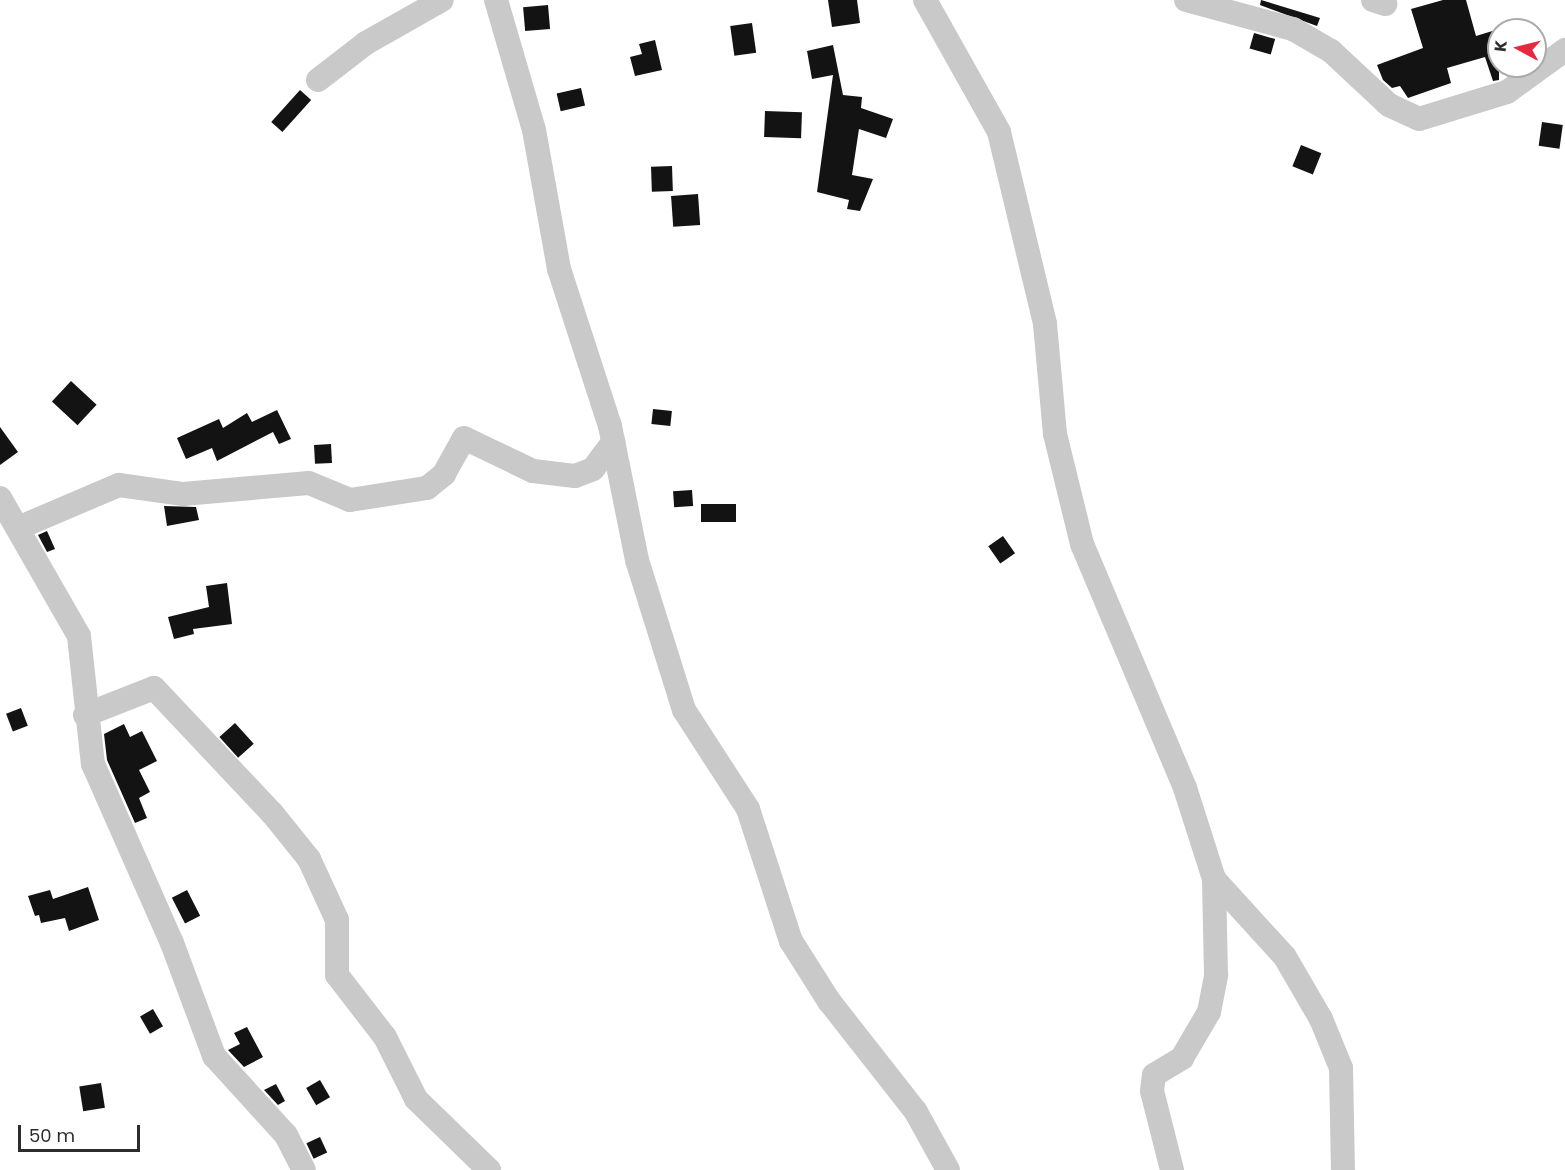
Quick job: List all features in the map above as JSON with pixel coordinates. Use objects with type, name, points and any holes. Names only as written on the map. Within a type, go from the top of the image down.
[{"type":"street","points":[[318,80],[366,43],[442,0]]},
{"type":"street","points":[[496,0],[534,130],[559,269],[613,442],[637,560],[684,710],[748,809],[791,941],[829,1001],[916,1112],[948,1170]]},
{"type":"street","points":[[926,0],[999,132],[1045,324],[1055,434],[1082,544],[1185,788],[1214,879],[1216,975],[1209,1012],[1182,1058],[1154,1075],[1152,1091],[1172,1170]]},
{"type":"street","points":[[1186,0],[1293,29],[1331,51],[1389,105],[1419,119],[1507,92],[1565,50]]},
{"type":"street","points":[[18,528],[120,485],[183,494],[309,483],[350,500],[427,488],[444,474],[464,438],[533,471],[575,476],[593,469],[613,442]]},
{"type":"street","points":[[0,498],[79,636],[93,764],[172,944],[214,1056],[286,1135],[304,1170]]},
{"type":"street","points":[[86,715],[154,688],[272,813],[309,859],[337,920],[337,975],[385,1037],[416,1099],[489,1170]]},
{"type":"street","points":[[1214,879],[1285,957],[1321,1019],[1341,1068],[1343,1170]]},
{"type":"building","points":[[828,0],[857,0],[860,23],[832,27]]},
{"type":"building","points":[[1261,0],[1320,18],[1317,26],[1260,5]]},
{"type":"building","points":[[1443,0],[1466,0],[1476,36],[1487,33],[1487,63],[1485,57],[1447,68],[1451,83],[1408,98],[1400,86],[1392,88],[1383,80],[1377,65],[1423,48],[1411,9]]},
{"type":"building","points":[[548,5],[550,29],[525,31],[523,7]]},
{"type":"building","points":[[752,23],[756,53],[734,56],[730,26]]},
{"type":"building","points":[[1254,33],[1275,39],[1271,54],[1250,48]]},
{"type":"building","points":[[655,40],[662,70],[635,76],[630,57],[642,54],[639,44]]},
{"type":"building","points":[[833,45],[843,95],[862,97],[861,108],[893,119],[886,138],[859,129],[852,175],[873,179],[860,211],[847,209],[849,200],[817,192],[833,75],[812,79],[807,51]]},
{"type":"building","points":[[581,88],[585,106],[561,111],[557,94]]},
{"type":"building","points":[[300,90],[311,100],[282,132],[271,122]]},
{"type":"building","points":[[765,111],[802,112],[801,138],[764,137]]},
{"type":"building","points":[[1542,122],[1563,125],[1559,149],[1539,146]]},
{"type":"building","points":[[1301,145],[1321,153],[1313,175],[1292,166]]},
{"type":"building","points":[[672,166],[673,191],[652,192],[651,167]]},
{"type":"building","points":[[698,194],[700,225],[673,227],[671,196]]},
{"type":"building","points":[[71,381],[97,405],[78,425],[52,401]]},
{"type":"building","points":[[653,409],[672,411],[670,426],[651,424]]},
{"type":"building","points":[[277,410],[291,439],[279,444],[273,432],[217,461],[212,448],[186,459],[177,438],[219,419],[223,428],[247,413],[252,422]]},
{"type":"building","points":[[0,427],[18,452],[0,465]]},
{"type":"building","points":[[331,444],[332,463],[315,464],[314,445]]},
{"type":"building","points":[[692,490],[693,506],[674,507],[673,491]]},
{"type":"building","points":[[701,504],[736,504],[736,522],[701,522]]},
{"type":"building","points":[[164,506],[196,507],[199,520],[167,526]]},
{"type":"building","points":[[47,531],[55,549],[47,552],[38,535]]},
{"type":"building","points":[[1003,536],[1015,553],[1000,564],[988,546]]},
{"type":"building","points":[[227,583],[232,624],[193,629],[194,634],[174,639],[168,617],[209,607],[206,586]]},
{"type":"building","points":[[21,708],[28,726],[13,731],[6,714]]},
{"type":"building","points":[[235,723],[254,744],[238,758],[219,737]]},
{"type":"building","points":[[124,724],[130,737],[142,731],[157,761],[139,770],[150,792],[139,798],[147,818],[135,823],[107,760],[104,734]]},
{"type":"building","points":[[88,887],[99,920],[69,931],[65,918],[41,923],[39,915],[35,916],[28,896],[50,890],[53,899]]},
{"type":"building","points":[[187,890],[200,916],[185,924],[172,898]]},
{"type":"building","points":[[153,1009],[163,1026],[150,1034],[140,1017]]},
{"type":"building","points":[[247,1027],[263,1057],[244,1067],[228,1050],[240,1044],[234,1033]]},
{"type":"building","points":[[320,1080],[330,1097],[316,1105],[306,1088]]},
{"type":"building","points":[[101,1083],[105,1108],[83,1111],[79,1086]]},
{"type":"building","points":[[276,1084],[285,1101],[278,1105],[264,1090]]},
{"type":"building","points":[[320,1137],[327,1152],[314,1159],[306,1143]]}]
